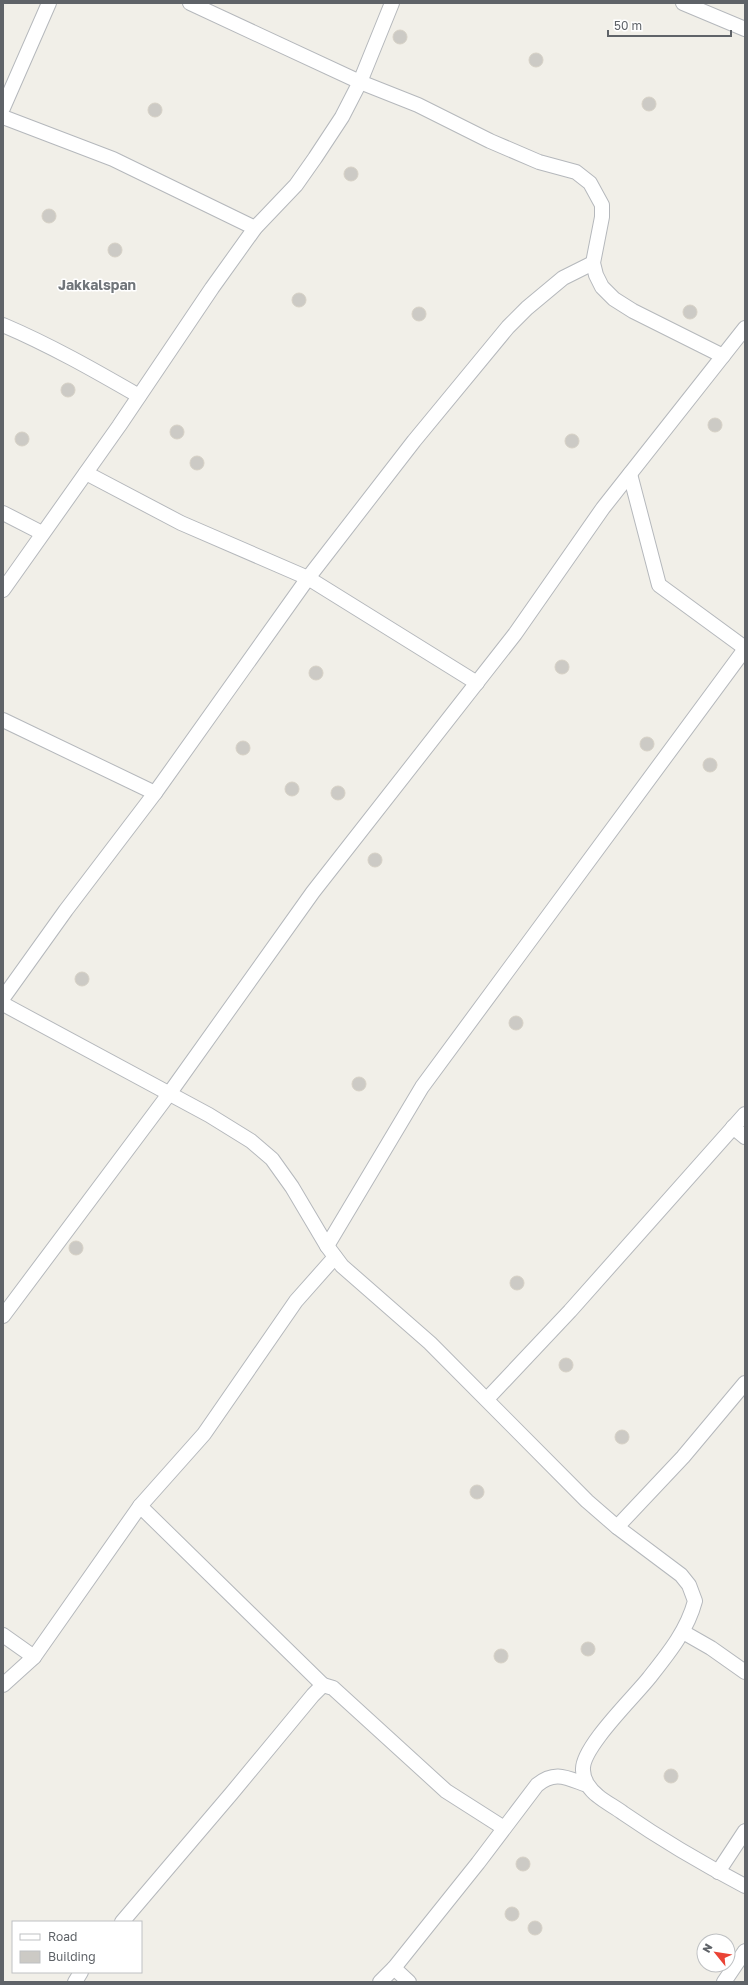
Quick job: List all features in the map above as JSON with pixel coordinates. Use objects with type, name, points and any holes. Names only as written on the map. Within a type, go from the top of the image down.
[{"type":"street","points":[[3,108],[49,3]]},
{"type":"street","points":[[190,3],[360,82],[418,105],[490,141],[539,162],[576,172],[590,183],[602,205],[602,217],[593,263],[596,275],[602,287],[614,299],[633,311],[723,356]]},
{"type":"street","points":[[3,590],[86,473],[212,288],[255,228],[296,185],[315,158],[342,117],[360,82],[392,3]]},
{"type":"street","points":[[683,3],[745,28]]},
{"type":"street","points":[[3,117],[113,158],[255,228]]},
{"type":"street","points":[[3,998],[66,910],[155,793],[308,578],[414,441],[508,327],[527,308],[562,278],[593,263]]},
{"type":"street","points":[[3,325],[35,338],[86,365],[139,396]]},
{"type":"street","points":[[3,1316],[169,1094],[309,898],[515,634],[603,508],[745,328]]},
{"type":"street","points":[[86,473],[181,523],[308,578],[477,683]]},
{"type":"street","points":[[327,1246],[422,1087],[745,649],[659,585],[630,474]]},
{"type":"street","points":[[3,512],[42,533]]},
{"type":"street","points":[[3,720],[155,793]]},
{"type":"street","points":[[3,1004],[232,1128],[251,1141],[272,1159],[292,1187],[327,1246],[354,1279],[388,1305],[487,1399],[555,1470],[617,1527],[681,1575],[689,1585],[695,1601],[683,1632],[670,1652],[633,1698],[600,1734],[586,1755],[582,1770],[587,1785],[597,1796],[647,1830],[718,1872],[745,1886]]},
{"type":"street","points":[[487,1399],[570,1311],[745,1114]]},
{"type":"street","points":[[733,1127],[745,1137]]},
{"type":"street","points":[[3,1685],[34,1656],[140,1506],[204,1434],[296,1301],[335,1257]]},
{"type":"street","points":[[617,1527],[683,1457],[745,1383]]},
{"type":"street","points":[[140,1506],[323,1685],[333,1688],[446,1792],[504,1828]]},
{"type":"street","points":[[683,1632],[711,1648],[745,1672]]},
{"type":"street","points":[[3,1635],[34,1656]]},
{"type":"street","points":[[123,1921],[212,1818],[313,1695],[323,1685]]},
{"type":"street","points":[[380,1982],[394,1968],[529,1794],[543,1779],[549,1776],[558,1776],[587,1785]]},
{"type":"street","points":[[718,1872],[745,1831]]},
{"type":"street","points":[[724,1982],[745,1951]]},
{"type":"street","points":[[394,1968],[409,1982]]},
{"type":"street","points":[[75,1982],[81,1973]]},
{"type":"building","points":[[400,30],[405,32],[407,37],[405,42],[400,44],[395,42],[393,37],[395,32]]},
{"type":"building","points":[[536,53],[541,55],[543,60],[541,65],[536,67],[531,65],[529,60],[531,55]]},
{"type":"building","points":[[649,97],[654,99],[656,104],[654,109],[649,111],[644,109],[642,104],[644,99]]},
{"type":"building","points":[[155,103],[160,105],[162,110],[160,115],[155,117],[150,115],[148,110],[150,105]]},
{"type":"building","points":[[351,167],[356,169],[358,174],[356,179],[351,181],[346,179],[344,174],[346,169]]},
{"type":"building","points":[[49,209],[54,211],[56,216],[54,221],[49,223],[44,221],[42,216],[44,211]]},
{"type":"building","points":[[115,243],[120,245],[122,250],[120,255],[115,257],[110,255],[108,250],[110,245]]},
{"type":"building","points":[[299,293],[304,295],[306,300],[304,305],[299,307],[294,305],[292,300],[294,295]]},
{"type":"building","points":[[690,305],[695,307],[697,312],[695,317],[690,319],[685,317],[683,312],[685,307]]},
{"type":"building","points":[[419,307],[424,309],[426,314],[424,319],[419,321],[414,319],[412,314],[414,309]]},
{"type":"building","points":[[68,383],[73,385],[75,390],[73,395],[68,397],[63,395],[61,390],[63,385]]},
{"type":"building","points":[[715,418],[720,420],[722,425],[720,430],[715,432],[710,430],[708,425],[710,420]]},
{"type":"building","points":[[177,425],[182,427],[184,432],[182,437],[177,439],[172,437],[170,432],[172,427]]},
{"type":"building","points":[[22,432],[27,434],[29,439],[27,444],[22,446],[17,444],[15,439],[17,434]]},
{"type":"building","points":[[572,434],[577,436],[579,441],[577,446],[572,448],[567,446],[565,441],[567,436]]},
{"type":"building","points":[[197,456],[202,458],[204,463],[202,468],[197,470],[192,468],[190,463],[192,458]]},
{"type":"building","points":[[562,660],[567,662],[569,667],[567,672],[562,674],[557,672],[555,667],[557,662]]},
{"type":"building","points":[[316,666],[321,668],[323,673],[321,678],[316,680],[311,678],[309,673],[311,668]]},
{"type":"building","points":[[647,737],[652,739],[654,744],[652,749],[647,751],[642,749],[640,744],[642,739]]},
{"type":"building","points":[[243,741],[248,743],[250,748],[248,753],[243,755],[238,753],[236,748],[238,743]]},
{"type":"building","points":[[710,758],[715,760],[717,765],[715,770],[710,772],[705,770],[703,765],[705,760]]},
{"type":"building","points":[[292,782],[297,784],[299,789],[297,794],[292,796],[287,794],[285,789],[287,784]]},
{"type":"building","points":[[338,786],[343,788],[345,793],[343,798],[338,800],[333,798],[331,793],[333,788]]},
{"type":"building","points":[[375,853],[380,855],[382,860],[380,865],[375,867],[370,865],[368,860],[370,855]]},
{"type":"building","points":[[82,972],[87,974],[89,979],[87,984],[82,986],[77,984],[75,979],[77,974]]},
{"type":"building","points":[[516,1016],[521,1018],[523,1023],[521,1028],[516,1030],[511,1028],[509,1023],[511,1018]]},
{"type":"building","points":[[359,1077],[364,1079],[366,1084],[364,1089],[359,1091],[354,1089],[352,1084],[354,1079]]},
{"type":"building","points":[[76,1241],[81,1243],[83,1248],[81,1253],[76,1255],[71,1253],[69,1248],[71,1243]]},
{"type":"building","points":[[517,1276],[522,1278],[524,1283],[522,1288],[517,1290],[512,1288],[510,1283],[512,1278]]},
{"type":"building","points":[[566,1358],[571,1360],[573,1365],[571,1370],[566,1372],[561,1370],[559,1365],[561,1360]]},
{"type":"building","points":[[622,1430],[627,1432],[629,1437],[627,1442],[622,1444],[617,1442],[615,1437],[617,1432]]},
{"type":"building","points":[[477,1485],[482,1487],[484,1492],[482,1497],[477,1499],[472,1497],[470,1492],[472,1487]]},
{"type":"building","points":[[588,1642],[593,1644],[595,1649],[593,1654],[588,1656],[583,1654],[581,1649],[583,1644]]},
{"type":"building","points":[[501,1649],[506,1651],[508,1656],[506,1661],[501,1663],[496,1661],[494,1656],[496,1651]]},
{"type":"building","points":[[671,1769],[676,1771],[678,1776],[676,1781],[671,1783],[666,1781],[664,1776],[666,1771]]},
{"type":"building","points":[[523,1857],[528,1859],[530,1864],[528,1869],[523,1871],[518,1869],[516,1864],[518,1859]]},
{"type":"building","points":[[512,1907],[517,1909],[519,1914],[517,1919],[512,1921],[507,1919],[505,1914],[507,1909]]},
{"type":"building","points":[[535,1921],[540,1923],[542,1928],[540,1933],[535,1935],[530,1933],[528,1928],[530,1923]]},
{"type":"district","name":"Jakkalspan","points":[[97,285]]}]
